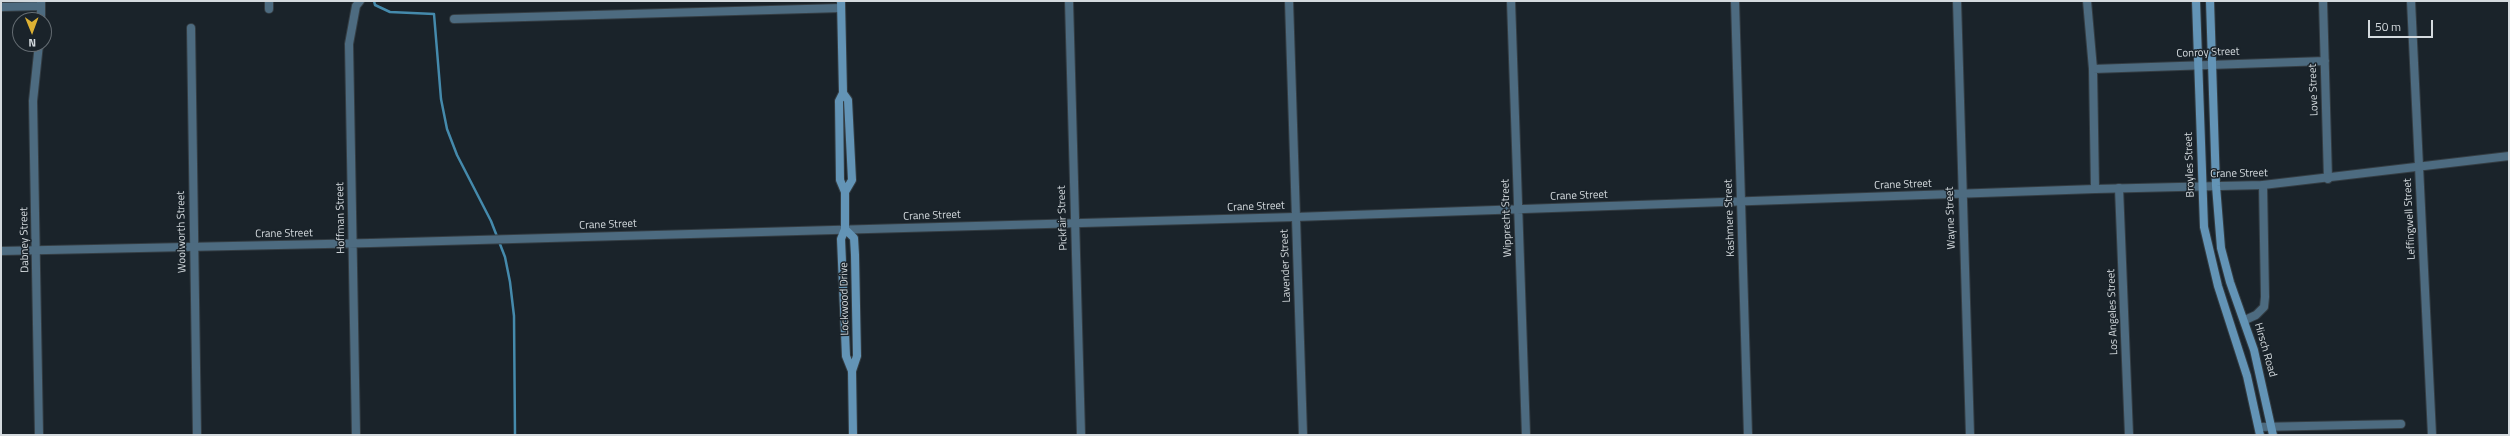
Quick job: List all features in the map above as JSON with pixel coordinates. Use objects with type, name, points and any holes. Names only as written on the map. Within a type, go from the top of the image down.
[{"type":"main road","name":"Broyles Street","points":[[2196,1],[2202,186],[2209,250],[2218,286],[2248,376],[2259,431]]},
{"type":"main road","points":[[2210,1],[2216,186],[2222,248],[2230,282],[2245,320]]},
{"type":"main road","name":"Lockwood Drive","points":[[841,4],[843,93],[839,101],[840,180],[844,192],[845,229],[841,239],[846,356],[852,371]]},
{"type":"main road","name":"Lockwood Drive","points":[[843,93],[848,100],[852,180],[844,192]]},
{"type":"main road","name":"Lockwood Drive","points":[[845,229],[854,238],[855,255],[857,356],[852,371],[853,435]]},
{"type":"main road","name":"Hirsch Road","points":[[2245,320],[2261,373],[2273,431]]},
{"type":"street","name":"Pickfair Street","points":[[1069,1],[1081,435]]},
{"type":"street","name":"Lavender Street","points":[[1289,1],[1303,435]]},
{"type":"street","name":"Wipprecht Street","points":[[1511,1],[1526,435]]},
{"type":"street","name":"Kashmere Street","points":[[1735,1],[1748,435]]},
{"type":"street","name":"Wayne Street","points":[[1957,1],[1970,435]]},
{"type":"street","points":[[2088,1],[2092,69],[2094,189]]},
{"type":"street","name":"Love Street","points":[[2323,1],[2328,179]]},
{"type":"street","name":"Leffingwell Street","points":[[2411,1],[2432,435]]},
{"type":"street","name":"Hoffman Street","points":[[356,435],[349,44],[356,6],[360,2]]},
{"type":"street","points":[[1,7],[41,3]]},
{"type":"street","points":[[454,19],[841,4]]},
{"type":"street","name":"Woolworth Street","points":[[191,28],[193,248],[197,435]]},
{"type":"street","name":"Dabney Street","points":[[38,52],[33,101],[39,435]]},
{"type":"street","name":"Conroy Street","points":[[2092,69],[2325,61]]},
{"type":"street","name":"Crane Street","points":[[1,251],[353,244],[1074,222],[1295,217],[2119,188],[2263,186],[2509,156]]},
{"type":"street","name":"Hirsch Road","points":[[2245,320],[2260,311],[2264,306],[2263,186]]},
{"type":"street","name":"Los Angeles Street","points":[[2119,188],[2129,435]]},
{"type":"street","points":[[2259,431],[2401,424]]},
{"type":"waterway","points":[[374,1],[375,5],[390,12],[434,14],[441,99],[447,129],[457,155],[491,221],[505,257],[510,282],[514,316],[515,435]]}]
